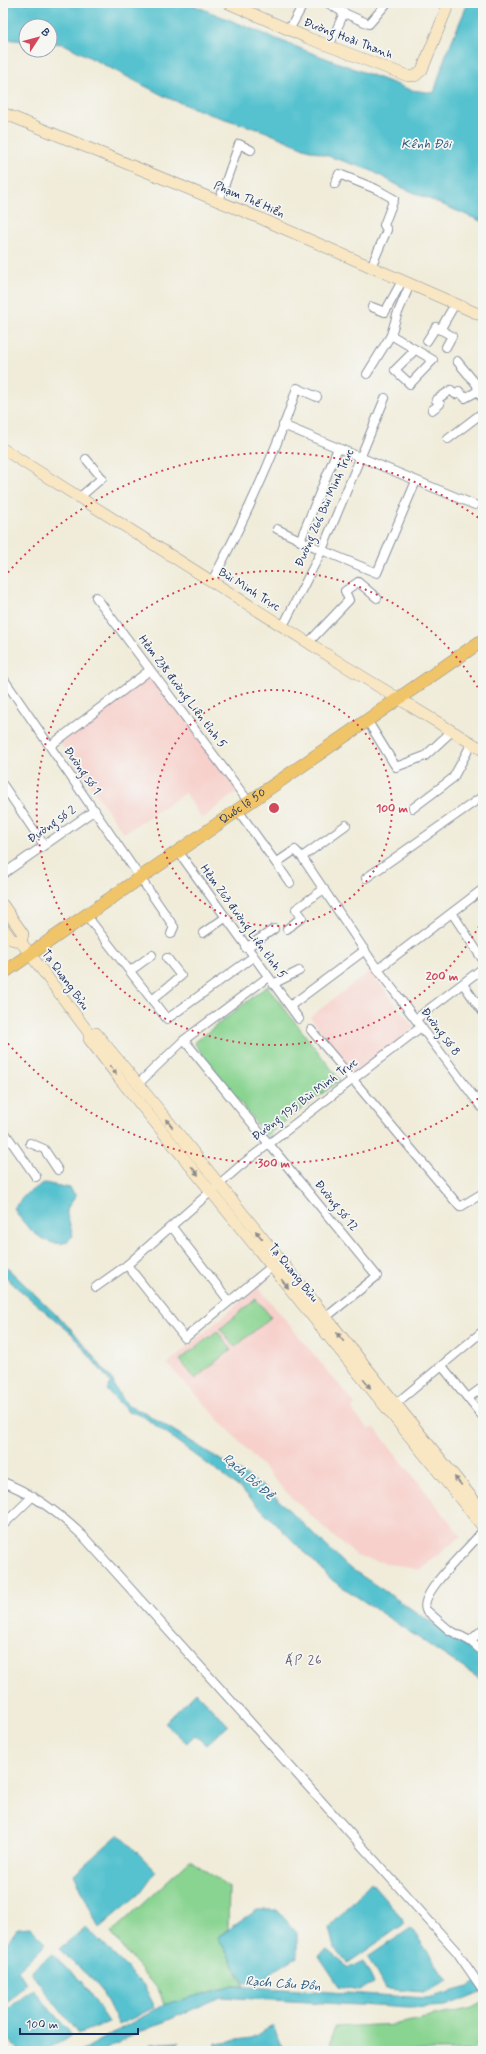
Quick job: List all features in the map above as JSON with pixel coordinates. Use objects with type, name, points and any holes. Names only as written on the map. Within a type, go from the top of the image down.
[{"type":"main road","name":"Đường Hoài Thanh","points":[[232,4],[289,30],[329,46],[408,76],[415,76],[422,70],[450,3]]},
{"type":"main road","name":"Phạm Thế Hiển","points":[[3,114],[218,201],[483,316]]},
{"type":"main road","name":"Bùi Minh Trực","points":[[3,449],[308,643],[483,750]]},
{"type":"main road","name":"Quốc lộ 50","points":[[3,973],[237,809],[400,699],[483,640]]},
{"type":"main road","name":"Tạ Quang Bửu","points":[[3,905],[23,934],[21,942]]},
{"type":"main road","name":"Tạ Quang Bửu","points":[[3,928],[11,939],[21,942],[89,1033],[89,1039],[115,1072],[325,1318],[483,1527]]},
{"type":"main road","name":"Tạ Quang Bửu","points":[[89,1033],[96,1033],[138,1084],[271,1267],[483,1511]]},
{"type":"street","points":[[289,30],[304,3]]},
{"type":"street","points":[[328,3],[344,13],[369,24],[387,3]]},
{"type":"street","points":[[329,46],[344,13]]},
{"type":"street","points":[[218,201],[238,144],[251,150]]},
{"type":"street","points":[[335,184],[339,174],[376,189],[394,199],[384,225],[387,230],[370,267]]},
{"type":"street","points":[[372,307],[385,312],[406,282]]},
{"type":"street","points":[[367,374],[391,335],[406,282]]},
{"type":"street","points":[[440,330],[455,304]]},
{"type":"street","points":[[428,341],[436,327],[452,336],[446,347]]},
{"type":"street","points":[[391,335],[433,360],[410,384],[396,370],[415,350]]},
{"type":"street","points":[[457,361],[479,386],[483,399]]},
{"type":"street","points":[[432,410],[440,404],[436,400],[451,390],[455,394],[459,391],[465,398],[479,386]]},
{"type":"street","points":[[212,581],[248,509],[297,388],[317,397]]},
{"type":"street","name":"Đường 266 Bùi Minh Trực","points":[[283,626],[322,550],[385,398]]},
{"type":"street","points":[[448,439],[482,413]]},
{"type":"street","points":[[283,425],[474,505]]},
{"type":"street","name":"Đường 266 Bùi Minh Trực","points":[[300,540],[338,448]]},
{"type":"street","points":[[80,497],[102,478],[86,459]]},
{"type":"street","points":[[277,529],[377,573],[416,480]]},
{"type":"street","points":[[308,643],[349,600],[345,591],[358,582],[377,598]]},
{"type":"street","name":"Hẻm 238 đường Liên tỉnh 5","points":[[96,597],[248,802]]},
{"type":"street","points":[[50,746],[150,670]]},
{"type":"street","name":"Đường số 1","points":[[3,678],[174,927],[170,934]]},
{"type":"street","points":[[367,720],[396,766],[425,756],[452,731]]},
{"type":"street","points":[[413,808],[453,778],[472,743]]},
{"type":"street","points":[[3,786],[44,845]]},
{"type":"street","points":[[366,878],[483,796]]},
{"type":"street","points":[[237,809],[290,883]]},
{"type":"street","name":"Đường số 2","points":[[3,874],[94,810]]},
{"type":"street","points":[[276,863],[295,850],[302,857],[346,825]]},
{"type":"street","name":"Hẻm 263 đường Liên tỉnh 5","points":[[178,851],[246,948],[299,1019]]},
{"type":"street","name":"Đường số 8","points":[[302,857],[378,969],[483,1109]]},
{"type":"street","points":[[287,929],[302,917],[296,909],[324,889]]},
{"type":"street","points":[[378,969],[483,890]]},
{"type":"street","points":[[452,913],[483,960]]},
{"type":"street","points":[[86,915],[167,1019],[253,957]]},
{"type":"street","points":[[203,933],[225,918]]},
{"type":"street","points":[[246,948],[274,929]]},
{"type":"street","points":[[290,1006],[365,950]]},
{"type":"street","points":[[130,971],[152,955]]},
{"type":"street","points":[[152,1000],[181,976],[167,958]]},
{"type":"street","points":[[416,1019],[483,968]]},
{"type":"street","points":[[138,1084],[184,1040],[270,981],[299,971]]},
{"type":"street","points":[[463,984],[483,1012]]},
{"type":"street","name":"Đường 195 Bùi Minh Trực","points":[[96,1287],[127,1265],[172,1227],[214,1187],[268,1143],[421,1027]]},
{"type":"street","points":[[311,1030],[460,1207],[483,1193]]},
{"type":"street","name":"Đường số 12","points":[[184,1040],[377,1276],[325,1318]]},
{"type":"street","points":[[3,1130],[36,1177]]},
{"type":"street","points":[[30,1143],[44,1149],[58,1170]]},
{"type":"street","points":[[172,1227],[230,1301]]},
{"type":"street","points":[[127,1265],[186,1338],[271,1267]]},
{"type":"street","points":[[392,1407],[483,1332]]},
{"type":"street","points":[[442,1366],[483,1418]]},
{"type":"street","points":[[468,1398],[483,1387]]},
{"type":"street","points":[[3,1482],[33,1496],[54,1510],[88,1541],[457,1952],[483,1990]]},
{"type":"street","points":[[3,1524],[33,1496]]},
{"type":"street","points":[[483,1530],[476,1540],[438,1580],[425,1601],[426,1610],[449,1630],[470,1641],[483,1652]]},
{"type":"street","points":[[470,1641],[483,1629]]},
{"type":"shaded area","points":[[152,675],[240,789],[202,819],[185,793],[124,833],[60,743]]},
{"type":"shaded area","points":[[370,971],[414,1028],[354,1074],[310,1017]]},
{"type":"shaded area","points":[[258,1287],[355,1404],[352,1410],[368,1429],[375,1428],[461,1536],[419,1570],[358,1557],[292,1498],[167,1364]]},
{"type":"green space","points":[[267,986],[340,1080],[266,1136],[194,1043]]},
{"type":"green space","points":[[256,1299],[271,1317],[235,1347],[220,1329]]},
{"type":"green space","points":[[217,1331],[231,1349],[195,1379],[180,1360]]},
{"type":"green space","points":[[190,1860],[229,1887],[228,1929],[218,1937],[244,1986],[233,1986],[164,2005],[160,1993],[111,1933]]},
{"type":"green space","points":[[483,2002],[483,2035],[473,2051],[335,2051],[330,2046],[334,2027],[397,2024],[472,2008]]},
{"type":"water","name":"Kênh Đôi","points":[[3,3],[188,3],[304,50],[411,90],[434,93],[445,57],[468,3],[483,3],[483,222],[401,187],[370,170],[304,148],[264,131],[209,114],[168,98],[64,44],[58,44],[58,18],[18,18],[18,40],[3,39]]},
{"type":"water","points":[[44,1183],[70,1188],[76,1196],[66,1210],[73,1236],[64,1243],[56,1243],[41,1238],[28,1227],[14,1208],[26,1194]]},
{"type":"water","points":[[3,1264],[73,1331],[113,1381],[115,1388],[128,1406],[144,1412],[267,1489],[347,1566],[483,1657],[483,1681],[332,1580],[240,1488],[140,1414],[128,1412],[107,1390],[111,1383],[72,1334],[3,1274]]},
{"type":"water","points":[[196,1692],[228,1725],[206,1745],[195,1735],[187,1743],[165,1723]]},
{"type":"water","points":[[119,1834],[156,1871],[140,1893],[99,1928],[74,1874]]},
{"type":"water","points":[[371,1882],[402,1918],[404,1924],[348,1963],[334,1948],[329,1928]]},
{"type":"water","points":[[257,1910],[277,1910],[297,1933],[297,1957],[276,1969],[262,1981],[244,1983],[218,1937]]},
{"type":"water","points":[[30,1927],[46,1943],[18,1970],[26,1983],[3,2008],[3,1961],[6,1958],[6,1944],[18,1928]]},
{"type":"water","points":[[86,1927],[143,1984],[155,2007],[119,2025],[100,1987],[59,1949]]},
{"type":"water","points":[[411,1928],[448,1981],[425,1992],[385,1989],[368,1957]]},
{"type":"water","points":[[327,1950],[349,1968],[363,1961],[374,1983],[359,1990],[339,1986],[319,1956]]},
{"type":"water","points":[[52,1954],[82,1982],[109,2022],[78,2034],[31,1972]]},
{"type":"water","points":[[483,1978],[483,1991],[446,2006],[409,2008],[221,1997],[127,2038],[103,2051],[80,2051],[166,2004],[233,1986],[427,1998],[469,1987]]},
{"type":"water","points":[[33,1990],[72,2035],[44,2051],[18,2051],[5,2033],[3,2021],[8,2010]]},
{"type":"water","points":[[273,2026],[284,2051],[215,2051],[216,2043],[251,2038]]},
{"type":"water","points":[[179,2042],[173,2051],[142,2051],[151,2044]]},
{"type":"district","name":"ẤP 26","points":[[304,1660]]},
{"type":"water label","name":"Rạch Bồ Đề","points":[[248,1477]]},
{"type":"water label","name":"Rạch Cầu Đồn","points":[[283,1984]]}]
